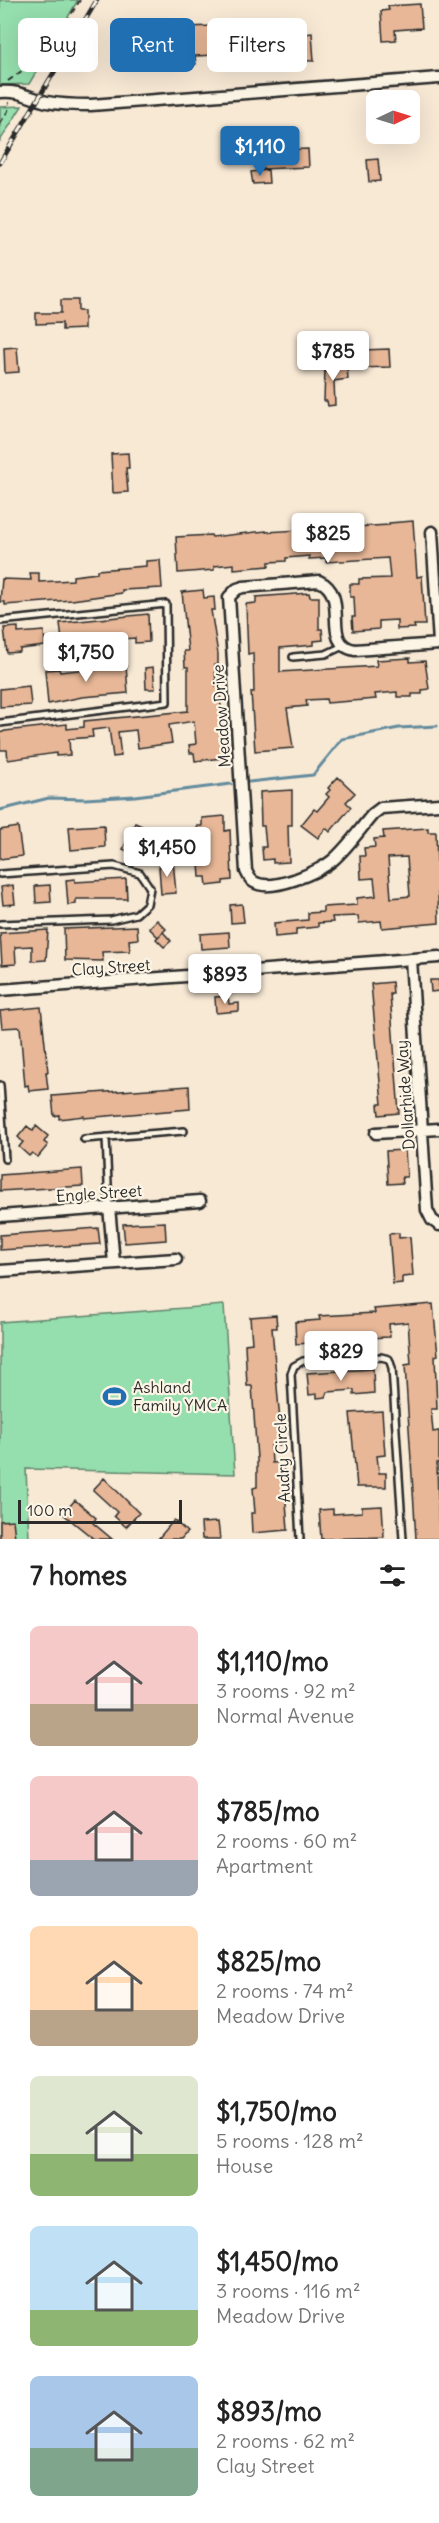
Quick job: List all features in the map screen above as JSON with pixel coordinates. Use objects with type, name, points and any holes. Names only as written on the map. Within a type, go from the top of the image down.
[{"type":"street","points":[[0,92],[19,92],[38,100],[58,104],[91,105],[439,78]]},
{"type":"street","points":[[343,646],[355,651],[439,644],[432,532]]},
{"type":"street","name":"Meadow Drive","points":[[343,646],[337,634],[334,595],[326,584],[319,581],[243,587],[237,589],[229,597],[246,871],[250,878],[264,885],[279,884],[302,877],[332,861],[373,814],[381,808],[439,804]]},
{"type":"street","name":"Clay Street","points":[[0,990],[439,957]]},
{"type":"street","name":"Dollarhide Way","points":[[411,959],[427,1210],[432,1220],[439,1225]]},
{"type":"street","points":[[376,1133],[439,1129]]},
{"type":"street","name":"Engle Street","points":[[0,1216],[200,1202]]},
{"type":"street","points":[[110,1207],[114,1263]]},
{"type":"street","points":[[0,1271],[176,1259]]},
{"type":"lane","points":[[0,621],[166,604],[167,691],[167,702],[0,723]]},
{"type":"lane","points":[[293,657],[326,654],[343,646]]},
{"type":"lane","points":[[0,874],[114,866],[140,873],[150,888],[147,904],[136,914],[111,920],[0,924]]},
{"type":"lane","points":[[0,1085],[5,1159]]},
{"type":"lane","points":[[84,1139],[184,1131]]},
{"type":"lane","points":[[106,1137],[110,1207]]},
{"type":"lane","name":"Audry Circle","points":[[300,1539],[291,1374],[294,1366],[303,1361],[381,1357],[389,1359],[392,1368],[403,1539]]},
{"type":"path","points":[[8,82],[48,52],[80,0]]},
{"type":"path","points":[[0,123],[8,111],[9,102]]},
{"type":"green space","points":[[0,0],[78,0],[68,18],[18,18],[18,72],[36,72],[29,84],[0,85]]},
{"type":"green space","points":[[22,106],[0,141],[0,107]]},
{"type":"green space","name":"Ashland Family YMCA","points":[[224,1305],[235,1474],[26,1469],[29,1539],[0,1539],[0,1322]]},
{"type":"building","points":[[420,4],[422,28],[395,30],[396,40],[383,41],[381,11],[389,10],[388,6]]},
{"type":"building","points":[[207,26],[207,55],[195,56],[195,27]]},
{"type":"building","points":[[312,33],[314,61],[307,61],[307,34]]},
{"type":"building","points":[[308,149],[309,167],[261,169],[260,151]]},
{"type":"building","points":[[378,159],[380,181],[369,182],[367,160]]},
{"type":"building","points":[[268,170],[269,183],[253,184],[251,172]]},
{"type":"building","points":[[61,300],[78,300],[78,311],[84,311],[84,329],[62,330],[62,323],[36,324],[36,313],[61,313]]},
{"type":"building","points":[[17,347],[19,372],[5,373],[4,348]]},
{"type":"building","points":[[389,349],[390,367],[360,368],[362,350]]},
{"type":"building","points":[[347,366],[348,379],[334,381],[335,405],[328,406],[327,401],[324,401],[325,369]]},
{"type":"building","points":[[128,453],[129,468],[126,468],[128,492],[113,493],[111,454]]},
{"type":"building","points":[[413,521],[417,577],[422,576],[425,625],[414,625],[415,628],[397,629],[397,620],[379,621],[379,629],[353,631],[354,597],[350,597],[350,584],[359,584],[359,579],[390,578],[388,558],[326,562],[326,558],[309,559],[309,556],[269,562],[269,566],[234,569],[234,564],[214,566],[214,570],[178,573],[176,537],[211,535],[212,537],[266,531],[389,525],[389,523]]},
{"type":"building","points":[[160,560],[162,588],[122,590],[122,593],[72,600],[5,605],[5,602],[0,602],[2,579],[31,580],[30,573],[39,573],[39,582],[73,580],[73,576],[97,573],[97,570],[146,566],[146,561]]},
{"type":"building","points":[[203,590],[204,598],[214,597],[215,610],[211,610],[218,654],[218,665],[215,665],[216,686],[220,686],[223,758],[195,761],[194,753],[190,753],[189,745],[196,744],[194,721],[169,725],[172,743],[138,748],[136,730],[118,732],[121,756],[113,757],[109,728],[92,730],[93,737],[69,739],[70,755],[56,756],[56,753],[8,760],[7,750],[0,750],[0,733],[5,731],[67,724],[67,729],[84,727],[84,721],[188,711],[188,667],[185,667],[184,651],[188,651],[182,592]]},
{"type":"building","points":[[309,593],[310,597],[319,597],[319,629],[322,629],[323,640],[314,641],[314,645],[280,648],[280,672],[377,666],[376,660],[410,658],[410,662],[425,661],[429,689],[422,690],[422,694],[412,694],[412,697],[397,697],[397,692],[375,694],[376,699],[327,703],[326,699],[306,700],[307,706],[287,708],[293,748],[255,751],[251,692],[254,692],[253,653],[248,654],[246,604],[256,603],[256,597]]},
{"type":"building","points":[[148,614],[149,642],[135,643],[135,638],[95,641],[96,649],[63,650],[60,623]]},
{"type":"building","points":[[18,627],[18,633],[44,631],[45,646],[7,653],[4,628]]},
{"type":"building","points":[[126,665],[128,693],[82,697],[48,704],[45,670],[59,669],[60,672]]},
{"type":"building","points":[[153,667],[155,689],[146,689],[145,668]]},
{"type":"building","points":[[29,686],[31,705],[0,707],[0,689]]},
{"type":"building","points":[[338,777],[355,793],[346,802],[351,807],[330,832],[326,828],[318,838],[301,825],[314,809],[317,811],[329,797],[326,794],[330,790],[328,788]]},
{"type":"building","points":[[292,790],[292,825],[288,825],[289,862],[273,863],[273,859],[263,860],[262,847],[266,847],[264,826],[261,826],[260,792]]},
{"type":"building","points":[[225,816],[225,831],[230,830],[232,880],[207,886],[206,877],[200,877],[199,864],[205,863],[203,840],[198,840],[197,826],[202,826],[202,818]]},
{"type":"building","points":[[135,823],[144,827],[132,853],[123,849]]},
{"type":"building","points":[[104,825],[105,847],[71,850],[69,827]]},
{"type":"building","points":[[18,827],[22,856],[0,859],[0,830]]},
{"type":"building","points":[[428,828],[428,832],[436,832],[439,923],[382,928],[381,921],[359,923],[358,916],[332,917],[333,922],[318,923],[318,927],[296,929],[296,935],[275,937],[274,923],[308,920],[308,913],[323,912],[323,907],[357,905],[357,898],[376,896],[374,878],[361,879],[360,856],[365,856],[364,848],[375,847],[374,839],[384,838],[383,831]],"holes":[[[407,857],[410,896],[391,898],[388,858]]]},
{"type":"building","points":[[162,860],[173,860],[176,893],[161,894],[159,867],[163,866]]},
{"type":"building","points":[[75,879],[75,882],[126,879],[127,899],[76,899],[76,904],[68,905],[66,880]]},
{"type":"building","points":[[13,885],[15,904],[3,905],[1,887]]},
{"type":"building","points":[[50,885],[51,902],[36,903],[35,886]]},
{"type":"building","points":[[242,904],[244,922],[231,923],[230,905]]},
{"type":"building","points":[[157,920],[166,929],[158,937],[149,928]]},
{"type":"building","points":[[137,926],[138,939],[129,940],[130,951],[102,952],[103,961],[65,960],[64,929]]},
{"type":"building","points":[[48,930],[46,960],[32,961],[32,946],[15,947],[16,964],[2,965],[0,933]]},
{"type":"building","points":[[163,932],[171,941],[164,947],[156,939]]},
{"type":"building","points":[[229,932],[230,947],[201,949],[200,934]]},
{"type":"building","points":[[430,980],[439,980],[439,991],[431,992]]},
{"type":"building","points":[[392,982],[393,994],[390,994],[399,1113],[379,1115],[378,1104],[382,1104],[371,984]]},
{"type":"building","points":[[228,996],[229,1004],[239,1003],[239,1011],[216,1013],[215,997]]},
{"type":"building","points":[[41,1007],[48,1089],[29,1091],[28,1085],[25,1086],[20,1027],[2,1028],[0,1011]]},
{"type":"building","points":[[189,1086],[190,1109],[84,1118],[84,1116],[59,1119],[59,1115],[54,1116],[52,1096]]},
{"type":"building","points":[[27,1126],[33,1131],[36,1126],[48,1136],[44,1142],[48,1145],[38,1157],[32,1153],[29,1156],[19,1147],[23,1142],[18,1137]]},
{"type":"building","points":[[405,1150],[407,1177],[402,1177],[403,1183],[388,1184],[386,1151]]},
{"type":"building","points":[[82,1169],[83,1186],[0,1191],[0,1175]]},
{"type":"building","points":[[165,1222],[166,1240],[125,1243],[123,1224]]},
{"type":"building","points":[[98,1228],[100,1244],[0,1250],[0,1235]]},
{"type":"building","points":[[399,1233],[399,1238],[410,1237],[413,1276],[402,1277],[402,1283],[393,1284],[389,1234]]},
{"type":"building","points":[[433,1304],[438,1355],[435,1356],[437,1409],[431,1409],[433,1432],[439,1431],[439,1463],[437,1463],[439,1539],[416,1539],[405,1365],[411,1364],[408,1322],[389,1324],[390,1337],[310,1340],[310,1343],[296,1344],[295,1322],[320,1320],[319,1316],[375,1313],[374,1309]]},
{"type":"building","points":[[276,1315],[277,1328],[272,1328],[282,1445],[271,1446],[272,1463],[283,1462],[288,1530],[252,1533],[251,1513],[255,1513],[253,1488],[257,1487],[257,1459],[252,1386],[247,1386],[245,1344],[252,1343],[250,1317]]},
{"type":"building","points":[[373,1369],[374,1393],[354,1395],[354,1390],[328,1392],[326,1397],[317,1398],[317,1394],[309,1395],[307,1373]]},
{"type":"building","points":[[382,1411],[385,1455],[377,1456],[379,1473],[386,1473],[386,1487],[357,1487],[350,1413]]},
{"type":"building","points":[[104,1478],[139,1513],[126,1527],[114,1516],[117,1512],[93,1490]]},
{"type":"building","points":[[75,1500],[96,1518],[93,1523],[112,1539],[94,1539],[63,1514]]},
{"type":"building","points":[[382,1506],[384,1537],[321,1539],[319,1510],[333,1509],[333,1514],[362,1512],[362,1507]]},
{"type":"building","points":[[13,1520],[15,1538],[0,1539],[0,1521]]},
{"type":"building","points":[[174,1520],[187,1532],[181,1539],[158,1539]]},
{"type":"building","points":[[218,1522],[220,1539],[202,1539],[201,1523]]},
{"type":"waterway","points":[[249,782],[313,775],[342,739],[399,728],[437,726]]},
{"type":"waterway","points":[[0,810],[49,798],[85,799],[135,796],[231,784]]},
{"type":"railway","points":[[0,163],[97,0]]},
{"type":"place","name":"Ashland Family YMCA","points":[[115,1396]]}]
